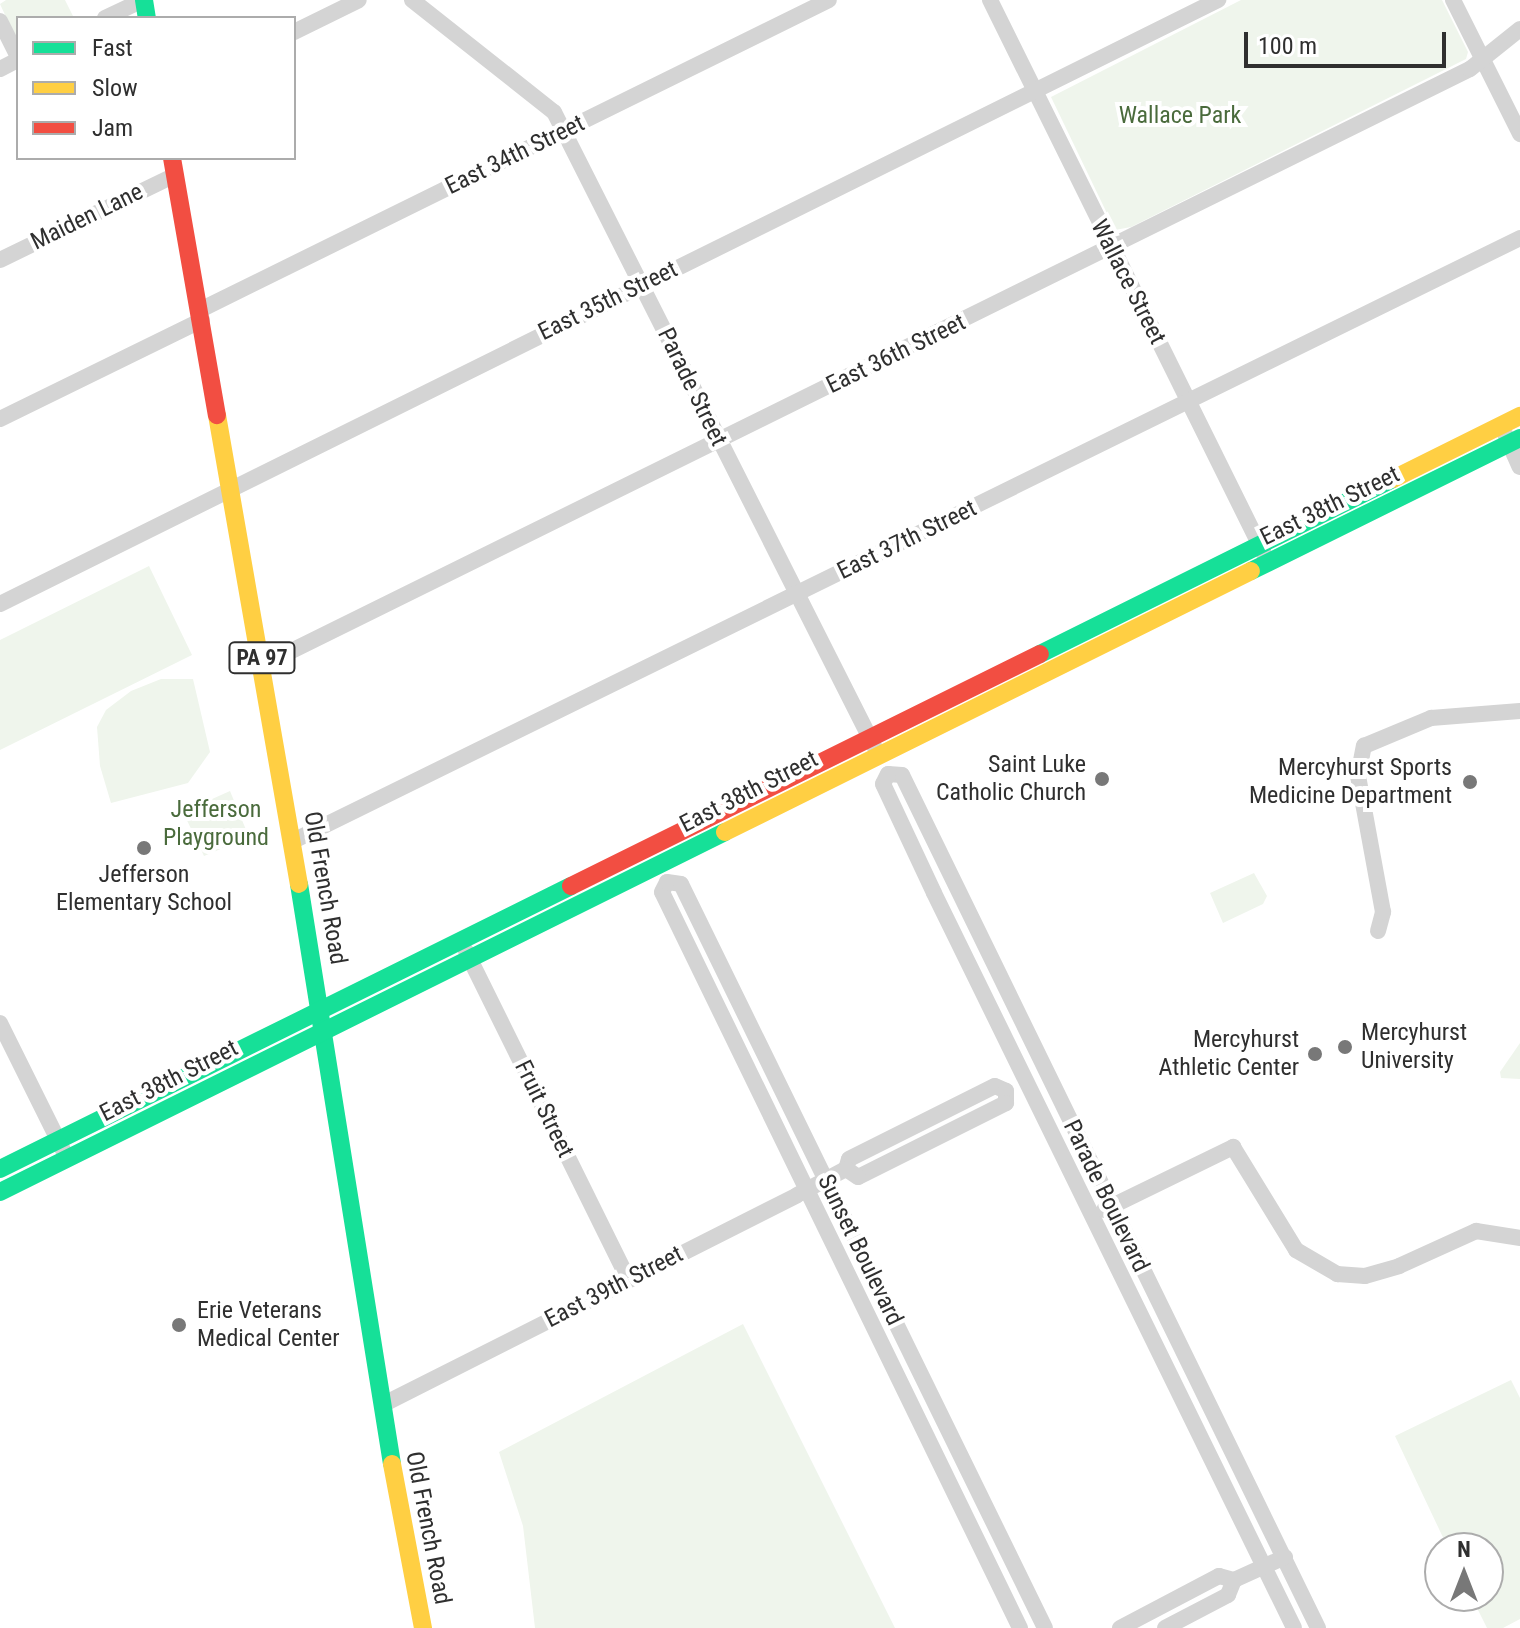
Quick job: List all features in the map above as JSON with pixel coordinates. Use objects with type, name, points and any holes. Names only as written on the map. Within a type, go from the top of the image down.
[{"type":"main road","name":"Old French Road","points":[[174,166],[233,488],[325,1029],[382,1405],[423,1628]]},
{"type":"main road","name":"East 38th Street","points":[[0,1192],[660,864],[874,746],[1259,544],[1520,416]]},
{"type":"main road","name":"East 38th Street","points":[[0,1169],[652,845],[1268,563],[1515,441]]},
{"type":"street","points":[[109,16],[144,0]]},
{"type":"street","points":[[296,31],[359,0]]},
{"type":"street","name":"Parade Street","points":[[412,0],[554,112],[874,746]]},
{"type":"street","name":"East 34th Street","points":[[0,419],[829,0]]},
{"type":"street","name":"Wallace Street","points":[[990,0],[1268,563]]},
{"type":"street","name":"East 35th Street","points":[[0,604],[1218,0]]},
{"type":"street","points":[[1453,0],[1520,134]]},
{"type":"street","points":[[0,21],[16,55]]},
{"type":"street","name":"East 36th Street","points":[[263,665],[1111,248],[1483,61],[1520,29]]},
{"type":"street","name":"Maiden Lane","points":[[0,260],[174,166]]},
{"type":"street","name":"East 37th Street","points":[[293,841],[1520,238]]},
{"type":"street","points":[[1500,426],[1515,441],[1520,467]]},
{"type":"street","points":[[1378,931],[1383,912],[1358,776],[1364,746],[1431,718],[1520,711]]},
{"type":"street","name":"Parade Boulevard","points":[[874,746],[888,774]]},
{"type":"street","name":"Parade Boulevard","points":[[888,774],[902,775],[1318,1628]]},
{"type":"street","name":"Parade Boulevard","points":[[888,774],[883,784],[890,800],[1294,1628]]},
{"type":"street","name":"Sunset Boulevard","points":[[652,845],[667,882],[662,892],[1020,1628]]},
{"type":"street","name":"Sunset Boulevard","points":[[667,882],[681,884],[1045,1628]]},
{"type":"street","name":"Fruit Street","points":[[461,939],[628,1279]]},
{"type":"street","points":[[0,1023],[67,1159]]},
{"type":"street","name":"East 39th Street","points":[[382,1405],[825,1179],[846,1169],[858,1177],[1006,1103],[1006,1091],[1046,1071]]},
{"type":"street","points":[[1092,1216],[1233,1147],[1296,1250],[1337,1274],[1365,1276],[1399,1266],[1476,1231],[1520,1238]]},
{"type":"street","points":[[1120,1628],[1219,1576],[1234,1580],[1285,1557]]},
{"type":"street","points":[[1165,1628],[1228,1595],[1234,1580]]},
{"type":"green space","points":[[6,0],[65,0],[73,16],[16,16],[16,39],[0,4]]},
{"type":"green space","name":"Wallace Park","points":[[1241,0],[1442,0],[1468,52],[1466,59],[1131,227],[1115,230],[1051,97]]},
{"type":"green space","points":[[149,566],[192,655],[0,750],[0,640]]},
{"type":"green space","points":[[161,679],[193,679],[210,752],[188,783],[111,803],[100,766],[97,727],[106,710],[131,691]]},
{"type":"green space","name":"Jefferson Playground","points":[[230,791],[249,837],[204,856],[183,812]]},
{"type":"green space","points":[[1254,873],[1267,896],[1263,904],[1223,923],[1210,893]]},
{"type":"green space","points":[[1520,1043],[1520,1079],[1501,1078],[1500,1072]]},
{"type":"green space","points":[[743,1324],[895,1628],[535,1628],[523,1526],[499,1452]]},
{"type":"green space","points":[[1511,1380],[1520,1398],[1520,1619],[1503,1628],[1487,1628],[1479,1612],[1504,1612],[1504,1532],[1440,1532],[1395,1436]]},
{"type":"traffic: fast","points":[[144,0],[147,16]]},
{"type":"traffic: fast","points":[[1251,571],[1520,438]]},
{"type":"traffic: fast","points":[[1040,654],[1393,479]]},
{"type":"traffic: fast","points":[[0,1192],[725,832]]},
{"type":"traffic: fast","points":[[299,884],[392,1464]]},
{"type":"traffic: fast","points":[[0,1169],[571,886]]},
{"type":"traffic: slow","points":[[217,415],[299,884]]},
{"type":"traffic: slow","points":[[1393,479],[1520,416]]},
{"type":"traffic: slow","points":[[725,832],[1251,571]]},
{"type":"traffic: slow","points":[[392,1464],[423,1628]]},
{"type":"traffic: jam","points":[[172,160],[217,415]]},
{"type":"traffic: jam","points":[[571,886],[1040,654]]},
{"type":"place","name":"Saint Luke Catholic Church","points":[[1102,779]]},
{"type":"place","name":"Mercyhurst Sports Medicine Department","points":[[1470,782]]},
{"type":"place","name":"Jefferson Elementary School","points":[[144,848]]},
{"type":"place","name":"Mercyhurst University","points":[[1345,1047]]},
{"type":"place","name":"Mercyhurst Athletic Center","points":[[1315,1054]]},
{"type":"place","name":"Erie Veterans Medical Center","points":[[179,1325]]}]
